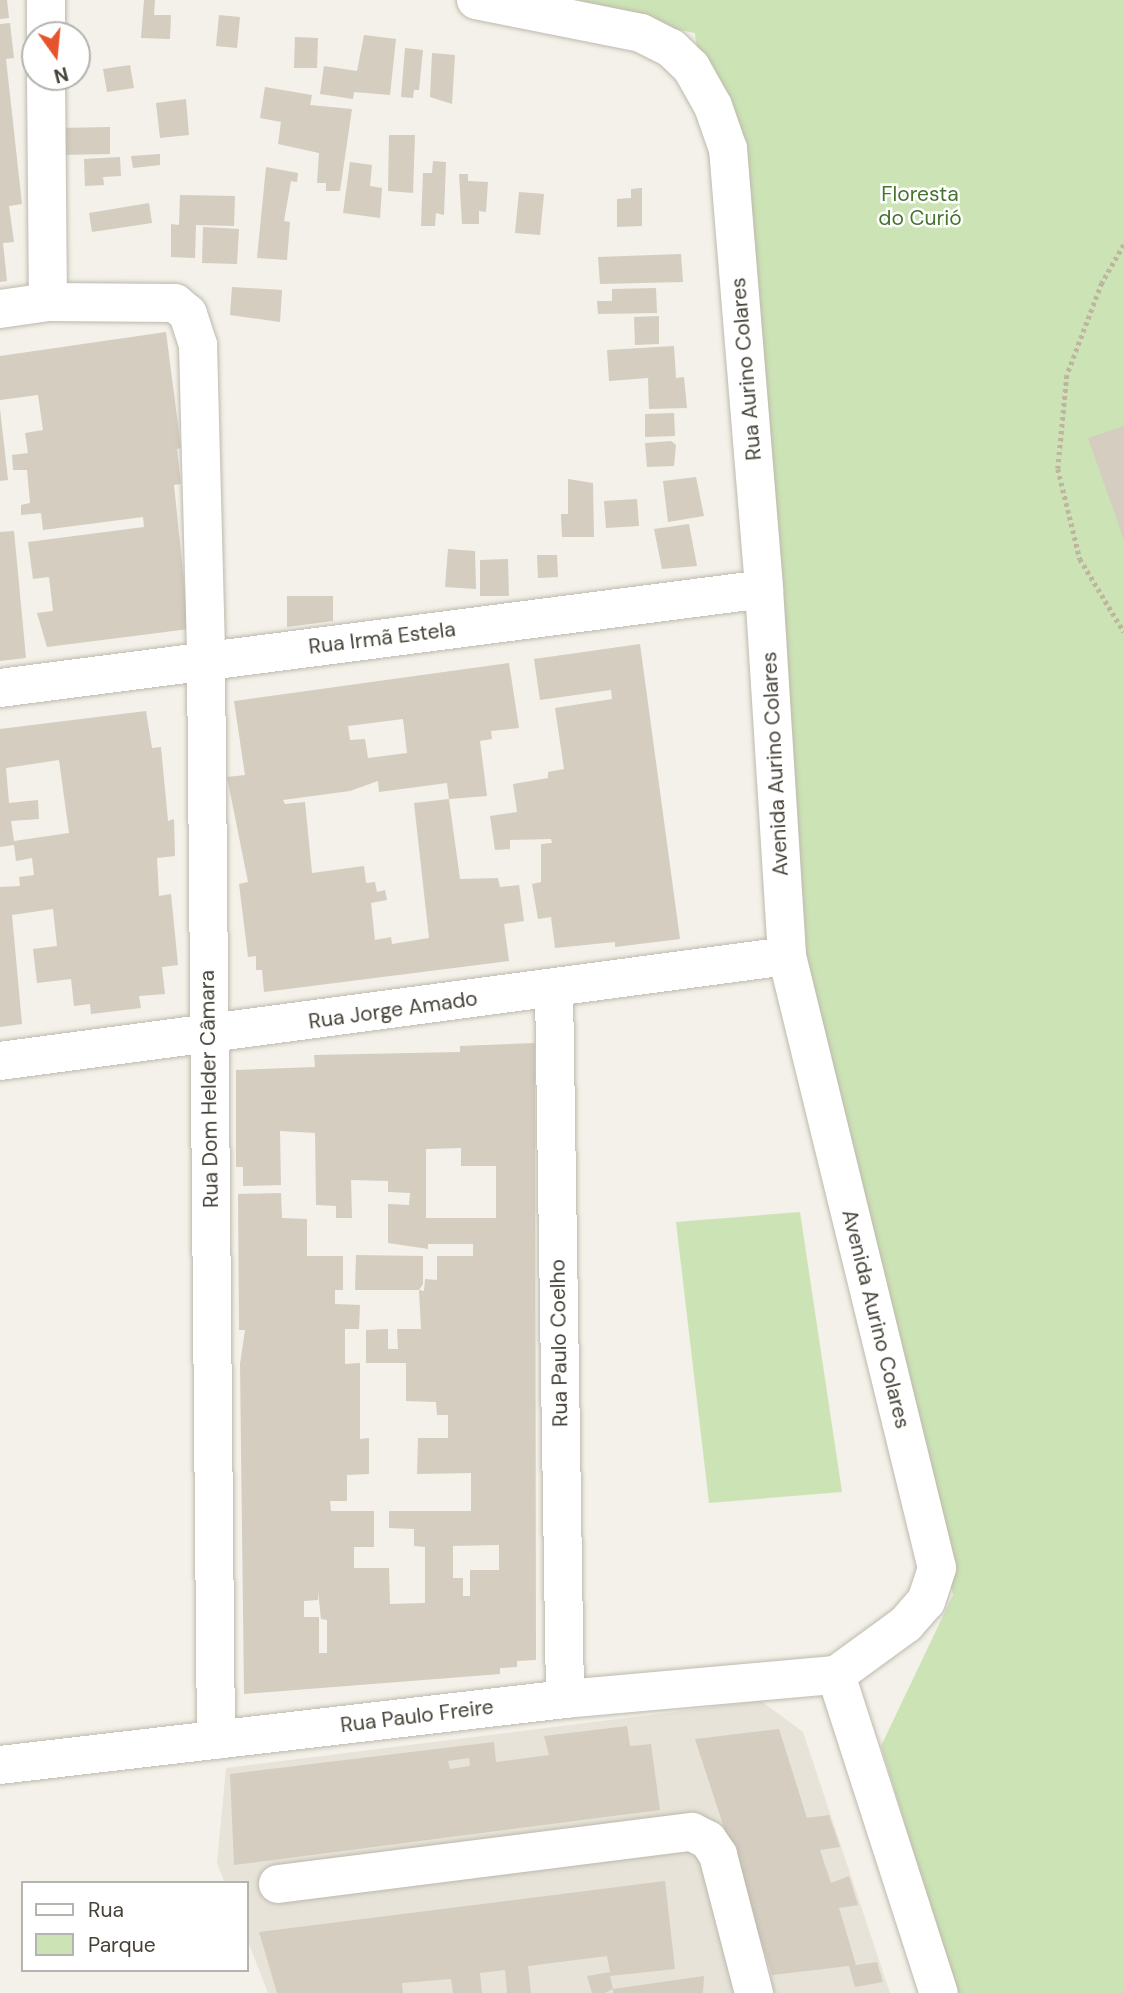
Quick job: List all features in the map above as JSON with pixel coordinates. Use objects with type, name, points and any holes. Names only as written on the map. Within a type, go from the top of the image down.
[{"type":"street","points":[[46,0],[46,21]]},
{"type":"street","name":"Rua Aurino Colares","points":[[476,0],[640,33],[671,48],[691,66],[713,106],[728,149],[764,589]]},
{"type":"street","points":[[46,91],[48,302]]},
{"type":"street","name":"Rua Dom Helder Câmara","points":[[0,309],[48,302],[175,303],[188,314],[198,345],[198,438],[206,660],[216,1740]]},
{"type":"street","name":"Rua Irmã Estela","points":[[0,688],[764,589]]},
{"type":"street","name":"Avenida Aurino Colares","points":[[764,589],[786,956],[937,1568],[926,1601],[906,1624],[836,1675]]},
{"type":"street","name":"Rua Jorge Amado","points":[[0,1061],[786,956]]},
{"type":"street","name":"Rua Paulo Coelho","points":[[554,988],[565,1699]]},
{"type":"street","points":[[836,1675],[939,1993]]},
{"type":"street","name":"Rua Paulo Freire","points":[[0,1765],[565,1699],[836,1675]]},
{"type":"street","points":[[278,1884],[692,1832],[708,1840],[718,1855],[754,1993]]},
{"type":"path","points":[[1124,245],[1102,283],[1067,375],[1058,469],[1080,559],[1124,632]]},
{"type":"shaded area","points":[[761,1701],[803,1732],[890,1993],[268,1993],[248,1942],[248,1881],[224,1881],[217,1863],[226,1768]]},
{"type":"green space","name":"Floresta do Curió","points":[[521,0],[1124,0],[1124,1993],[957,1993],[881,1746],[953,1595],[794,930],[695,33]]},
{"type":"green space","points":[[800,1212],[842,1492],[709,1503],[676,1222]]},
{"type":"building","points":[[0,0],[7,0],[9,18],[0,19]]},
{"type":"building","points":[[144,0],[155,0],[154,15],[171,15],[170,39],[141,38]]},
{"type":"building","points":[[219,15],[240,17],[237,48],[216,46]]},
{"type":"building","points":[[10,23],[14,58],[6,59],[22,204],[9,206],[14,242],[3,243],[7,281],[0,282],[0,24]]},
{"type":"building","points":[[364,35],[396,39],[390,95],[354,92],[353,99],[320,94],[324,66],[357,71]]},
{"type":"building","points":[[295,37],[318,38],[317,68],[294,68]]},
{"type":"building","points":[[405,48],[423,50],[419,90],[414,90],[413,98],[401,97]]},
{"type":"building","points":[[432,53],[455,55],[452,104],[430,97]]},
{"type":"building","points":[[130,65],[134,88],[107,92],[103,69]]},
{"type":"building","points":[[265,87],[312,95],[310,105],[352,109],[340,191],[326,191],[326,183],[317,183],[319,153],[278,144],[281,122],[260,118]]},
{"type":"building","points":[[186,99],[189,135],[160,138],[156,103]]},
{"type":"building","points":[[110,127],[110,154],[59,155],[58,128]]},
{"type":"building","points":[[389,135],[415,135],[413,193],[388,191]]},
{"type":"building","points":[[160,154],[160,165],[133,168],[131,156]]},
{"type":"building","points":[[120,157],[121,176],[103,177],[104,185],[85,186],[84,159]]},
{"type":"building","points":[[433,161],[446,162],[444,215],[436,213],[435,226],[421,226],[423,173],[432,173]]},
{"type":"building","points":[[350,162],[372,165],[370,186],[382,188],[380,218],[343,213]]},
{"type":"building","points":[[266,167],[298,173],[297,182],[291,181],[284,221],[290,222],[287,260],[257,258]]},
{"type":"building","points":[[459,174],[468,174],[468,181],[488,182],[486,212],[479,211],[479,224],[462,224]]},
{"type":"building","points":[[642,188],[642,226],[617,227],[617,199],[631,198],[631,189]]},
{"type":"building","points":[[519,192],[544,194],[540,235],[515,233]]},
{"type":"building","points":[[180,195],[235,196],[234,226],[196,225],[195,258],[171,257],[171,224],[179,225]]},
{"type":"building","points":[[149,203],[152,223],[92,232],[89,213]]},
{"type":"building","points":[[203,227],[239,229],[237,264],[202,263]]},
{"type":"building","points":[[681,254],[683,282],[600,284],[598,257]]},
{"type":"building","points":[[232,287],[282,290],[280,322],[230,315]]},
{"type":"building","points":[[656,288],[657,313],[598,314],[597,301],[612,301],[612,289]]},
{"type":"building","points":[[659,316],[659,344],[635,345],[634,317]]},
{"type":"building","points":[[166,332],[181,448],[177,449],[181,484],[174,485],[189,629],[47,647],[37,613],[53,611],[49,577],[33,579],[28,542],[144,527],[143,517],[43,530],[41,513],[21,515],[21,505],[30,503],[27,470],[13,470],[12,455],[28,453],[25,433],[43,430],[38,395],[0,400],[0,356]]},
{"type":"building","points":[[674,346],[676,378],[684,377],[687,408],[649,409],[648,378],[609,381],[607,350]]},
{"type":"building","points":[[0,409],[8,480],[0,481]]},
{"type":"building","points":[[674,413],[675,436],[645,437],[645,414]]},
{"type":"building","points":[[1124,426],[1124,540],[1088,438]]},
{"type":"building","points":[[671,441],[676,445],[674,466],[647,467],[645,443]]},
{"type":"building","points":[[696,477],[704,516],[668,522],[663,481]]},
{"type":"building","points":[[568,479],[593,483],[594,537],[562,537],[561,514],[568,514]]},
{"type":"building","points":[[637,499],[639,526],[606,528],[604,501]]},
{"type":"building","points":[[689,524],[697,566],[662,569],[654,529]]},
{"type":"building","points":[[14,531],[26,658],[0,661],[0,532]]},
{"type":"building","points":[[448,549],[475,551],[476,589],[445,587]]},
{"type":"building","points":[[537,555],[557,555],[558,577],[538,578]]},
{"type":"building","points":[[508,559],[509,596],[480,596],[480,560]]},
{"type":"building","points":[[287,596],[333,596],[333,621],[287,627]]},
{"type":"building","points":[[640,644],[680,939],[615,947],[615,942],[555,948],[551,917],[538,919],[532,884],[541,882],[541,844],[552,843],[551,839],[510,840],[510,849],[495,850],[490,816],[517,812],[513,784],[548,778],[548,772],[564,769],[555,708],[612,699],[611,690],[540,700],[534,659]]},
{"type":"building","points":[[509,663],[519,728],[491,731],[492,739],[480,741],[487,796],[449,799],[460,879],[498,878],[500,887],[519,885],[524,921],[504,924],[509,961],[264,992],[262,970],[256,970],[256,956],[248,957],[239,884],[248,882],[227,777],[245,775],[234,701]],"holes":[[[403,719],[407,753],[368,758],[365,739],[350,740],[348,726]],[[378,781],[379,792],[447,783],[449,799],[414,803],[429,938],[392,944],[391,937],[375,940],[371,903],[387,900],[385,890],[377,892],[375,882],[366,883],[364,866],[312,873],[305,802],[285,804],[283,800],[350,791]]]},
{"type":"building","points":[[146,711],[152,748],[161,747],[168,821],[174,819],[175,856],[157,858],[159,896],[171,894],[178,965],[162,967],[165,994],[139,996],[141,1008],[91,1014],[90,1004],[74,1006],[71,979],[37,983],[33,949],[57,946],[53,909],[12,915],[22,1024],[0,1027],[0,887],[20,886],[19,877],[34,875],[32,858],[16,861],[14,845],[0,847],[0,729]],"holes":[[[59,760],[69,833],[14,841],[11,821],[39,819],[38,800],[9,803],[6,768]]]},
{"type":"building","points":[[535,1043],[536,1660],[517,1661],[517,1667],[500,1668],[500,1674],[244,1694],[240,1364],[245,1330],[239,1330],[238,1194],[281,1193],[282,1218],[307,1219],[307,1256],[343,1256],[343,1290],[335,1290],[335,1304],[360,1305],[359,1329],[345,1329],[345,1364],[360,1363],[360,1439],[369,1438],[369,1474],[347,1475],[347,1501],[330,1501],[331,1511],[374,1511],[374,1547],[354,1547],[354,1568],[389,1568],[390,1604],[425,1603],[425,1547],[414,1546],[414,1529],[389,1528],[389,1511],[471,1511],[471,1473],[417,1474],[418,1438],[448,1438],[448,1415],[437,1415],[436,1402],[406,1401],[406,1363],[366,1363],[366,1330],[388,1329],[388,1349],[398,1349],[397,1329],[421,1329],[419,1290],[424,1291],[425,1279],[437,1280],[437,1256],[473,1256],[473,1244],[428,1244],[428,1249],[388,1243],[388,1204],[409,1205],[410,1193],[388,1192],[388,1181],[351,1180],[352,1218],[336,1218],[336,1206],[316,1205],[315,1133],[280,1131],[281,1185],[243,1186],[243,1167],[236,1167],[236,1070],[315,1067],[314,1055],[460,1052],[460,1046]],"holes":[[[461,1148],[461,1166],[496,1166],[496,1218],[426,1218],[426,1149]],[[499,1545],[499,1570],[470,1570],[470,1596],[463,1596],[463,1578],[453,1578],[453,1546]],[[318,1591],[321,1619],[327,1620],[327,1653],[319,1653],[319,1617],[304,1617],[304,1601],[318,1600]]]},
{"type":"building","points":[[356,1255],[423,1256],[423,1284],[419,1290],[355,1290]]},
{"type":"building","points":[[627,1726],[630,1746],[651,1744],[660,1810],[234,1865],[230,1774],[494,1742],[496,1762],[549,1755],[544,1736]],"holes":[[[469,1758],[470,1766],[450,1769],[448,1761]]]},
{"type":"building","points":[[779,1729],[807,1818],[829,1815],[840,1847],[820,1850],[831,1883],[849,1876],[858,1905],[839,1908],[856,1965],[877,1962],[883,1982],[855,1987],[849,1966],[772,1975],[695,1739]]},
{"type":"building","points":[[665,1881],[675,1969],[610,1976],[613,1989],[605,1993],[592,1993],[587,1976],[610,1972],[607,1956],[528,1966],[531,1993],[507,1993],[505,1970],[480,1973],[482,1993],[453,1993],[451,1979],[402,1983],[403,1993],[277,1993],[259,1932]]},
{"type":"building","points":[[704,1976],[703,1993],[613,1993],[613,1989]]}]
